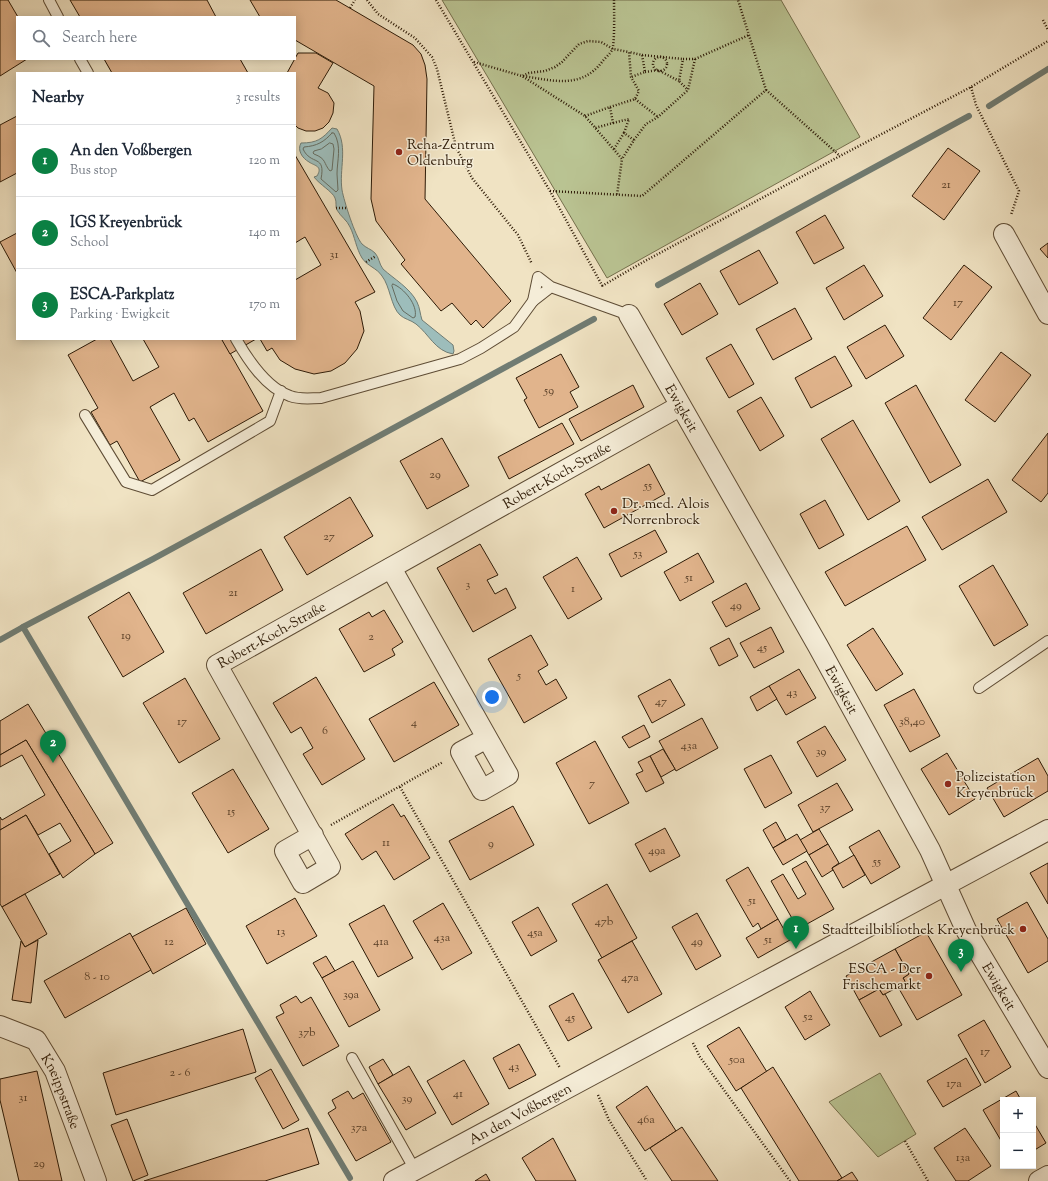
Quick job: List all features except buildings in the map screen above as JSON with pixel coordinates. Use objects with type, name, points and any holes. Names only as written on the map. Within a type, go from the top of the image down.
[{"type":"street","points":[[1004,234],[1048,314]]},
{"type":"street","name":"Ewigkeit","points":[[629,315],[818,646],[930,850],[966,930],[1048,1068]]},
{"type":"street","name":"Robert-Koch-Straße","points":[[313,835],[217,665],[680,406]]},
{"type":"street","points":[[391,568],[508,775],[482,790],[461,752],[487,738]]},
{"type":"street","name":"An den Voßbergen","points":[[394,1181],[1048,830]]},
{"type":"street","name":"Kneippstraße","points":[[0,1026],[36,1040],[55,1070],[96,1181]]},
{"type":"street","points":[[1039,1181],[1048,1176]]},
{"type":"lane","points":[[49,0],[57,16]]},
{"type":"lane","points":[[81,60],[87,72]]},
{"type":"lane","points":[[533,301],[538,277],[551,287],[629,315]]},
{"type":"lane","points":[[237,340],[246,358],[266,381],[290,396],[304,399],[321,398],[460,359],[481,348],[514,327],[533,301],[551,287]]},
{"type":"lane","points":[[85,415],[126,482],[152,490],[270,421],[281,391]]},
{"type":"lane","points":[[979,688],[1048,641]]},
{"type":"lane","points":[[352,1058],[415,1170]]},
{"type":"path","points":[[350,8],[355,0]]},
{"type":"path","points":[[367,0],[378,14],[415,38],[432,58],[437,69],[456,148],[472,178],[518,235],[538,277]]},
{"type":"path","points":[[436,0],[550,191],[602,286],[608,292]]},
{"type":"path","points":[[473,62],[522,76],[564,82],[577,80],[588,75],[598,67],[613,49],[614,0]]},
{"type":"path","points":[[738,0],[766,90],[840,156]]},
{"type":"path","points":[[1043,20],[1048,30]]},
{"type":"path","points":[[522,76],[529,73],[554,68],[562,62],[579,44],[588,41],[601,42],[613,49],[642,55],[695,59],[749,35]]},
{"type":"path","points":[[602,286],[645,261],[971,87],[1048,41]]},
{"type":"path","points":[[585,116],[635,99],[639,91],[631,77],[629,52]]},
{"type":"path","points":[[642,55],[645,72]]},
{"type":"path","points":[[661,57],[653,61],[654,68],[679,81],[688,90]]},
{"type":"path","points":[[631,77],[645,72],[663,69],[667,64],[661,57]]},
{"type":"path","points":[[679,81],[683,59]]},
{"type":"path","points":[[617,195],[622,160],[646,124],[658,117],[688,90],[695,59]]},
{"type":"path","points":[[522,76],[585,116],[622,160]]},
{"type":"path","points":[[971,87],[976,105],[1019,191],[1004,234]]},
{"type":"path","points":[[550,191],[642,196],[766,90]]},
{"type":"path","points":[[635,99],[658,117]]},
{"type":"path","points":[[610,108],[613,123]]},
{"type":"path","points":[[595,128],[629,119],[624,133],[614,149]]},
{"type":"path","points":[[624,133],[634,140]]},
{"type":"path","points":[[336,208],[347,208]]},
{"type":"path","points":[[366,262],[376,256]]},
{"type":"path","points":[[313,835],[461,752]]},
{"type":"path","points":[[400,787],[570,1086]]},
{"type":"path","points":[[683,1025],[700,1057],[790,1181]]},
{"type":"path","points":[[590,1076],[609,1120],[647,1181]]},
{"type":"path","points":[[905,1141],[928,1181]]},
{"type":"green space","points":[[442,0],[781,0],[860,137],[607,278]]},
{"type":"green space","points":[[880,1073],[916,1134],[878,1157],[829,1102]]},
{"type":"water","points":[[332,128],[337,129],[342,144],[342,190],[350,218],[359,240],[362,244],[375,253],[383,269],[410,292],[418,304],[422,320],[453,345],[453,354],[437,346],[421,328],[397,311],[392,302],[385,280],[362,258],[349,225],[336,209],[336,200],[334,196],[314,177],[319,173],[319,168],[302,156],[300,148],[301,143],[319,140]]},
{"type":"waterway","points":[[989,106],[1048,69]]},
{"type":"waterway","points":[[658,285],[969,116]]},
{"type":"waterway","points":[[23,627],[153,559],[594,319]]},
{"type":"waterway","points":[[0,640],[23,627],[350,1178]]},
{"type":"place","name":"Reha-Zentrum Oldenburg","points":[[399,152]]},
{"type":"place","name":"Dr. med. Alois Norrenbrock","points":[[614,511]]},
{"type":"place","name":"IGS Kreyenbrück","points":[[53,763]]},
{"type":"place","name":"Polizeistation Kreyenbrück","points":[[948,784]]},
{"type":"place","name":"Stadtteilbibliothek Kreyenbrück","points":[[1023,929]]},
{"type":"place","name":"An den Voßbergen","points":[[796,949]]},
{"type":"place","name":"ESCA-Parkplatz","points":[[961,972]]},
{"type":"place","name":"ESCA - Der Frischemarkt","points":[[929,976]]}]
